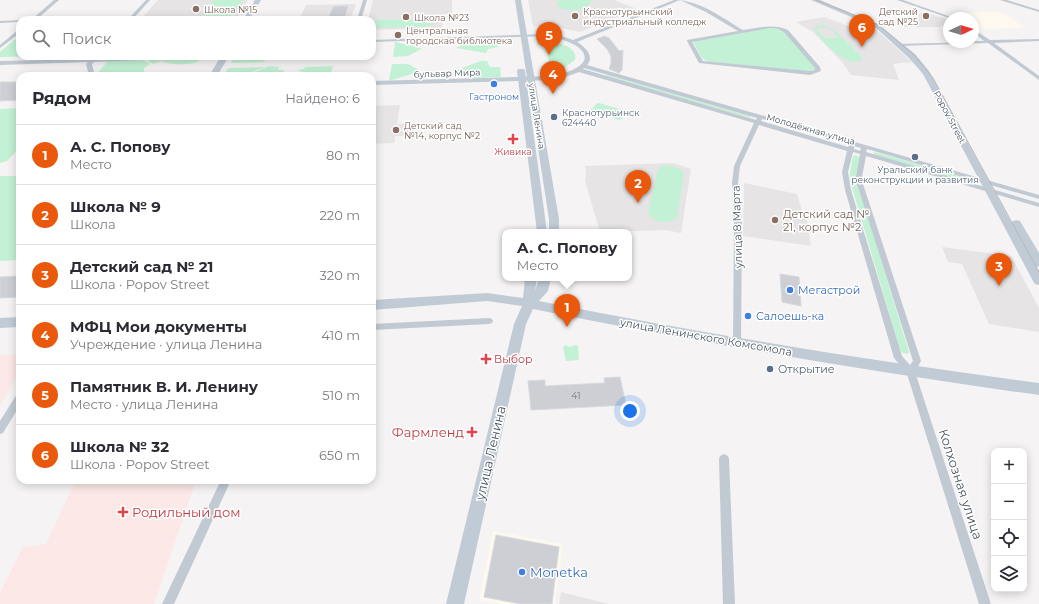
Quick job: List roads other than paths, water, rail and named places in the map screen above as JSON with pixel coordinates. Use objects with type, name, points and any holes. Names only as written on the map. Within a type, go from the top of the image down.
[{"type":"street","points":[[38,16],[57,0]]},
{"type":"street","points":[[133,16],[148,0]]},
{"type":"street","points":[[248,16],[258,0]]},
{"type":"street","points":[[360,16],[365,0]]},
{"type":"street","name":"улица Ленина","points":[[511,0],[519,33],[553,229]]},
{"type":"street","name":"улица Ленина","points":[[518,0],[519,33]]},
{"type":"street","points":[[574,41],[678,0]]},
{"type":"street","points":[[682,0],[708,11],[743,32],[774,27],[783,29],[818,68],[818,71],[810,73],[701,62],[688,41],[743,32]]},
{"type":"street","name":"Popov Street","points":[[814,0],[870,22],[901,44],[912,56],[926,73],[984,180],[999,193],[1039,263]]},
{"type":"street","name":"Popov Street","points":[[819,0],[877,23],[925,64],[932,73],[1039,281]]},
{"type":"street","points":[[899,0],[943,15]]},
{"type":"street","points":[[1002,0],[1039,11]]},
{"type":"street","points":[[0,22],[16,21]]},
{"type":"street","points":[[0,47],[16,33]]},
{"type":"street","points":[[376,41],[519,33],[548,35],[574,41],[585,48],[588,54],[588,60],[579,70]]},
{"type":"street","points":[[979,34],[1039,78]]},
{"type":"street","points":[[901,44],[1039,40]]},
{"type":"street","points":[[0,63],[56,60]]},
{"type":"street","points":[[91,72],[89,64],[92,60]]},
{"type":"street","points":[[215,72],[223,60]]},
{"type":"street","name":"Молодёжная улица","points":[[584,66],[759,120]]},
{"type":"street","name":"бульвар Мира","points":[[376,83],[527,82],[558,77],[579,70]]},
{"type":"street","name":"Молодёжная улица","points":[[579,70],[991,187],[1039,197]]},
{"type":"street","name":"улица Ленина","points":[[527,82],[542,229]]},
{"type":"street","name":"улица 8 Марта","points":[[737,343],[738,223],[735,183],[737,166],[759,120]]},
{"type":"street","name":"Колхозная улица","points":[[851,146],[845,172],[848,190],[898,358],[911,372],[984,604]]},
{"type":"street","name":"Молодёжная улица","points":[[864,150],[984,180]]},
{"type":"street","name":"Колхозная улица","points":[[864,150],[859,177],[860,184],[917,361],[911,372]]},
{"type":"street","points":[[999,193],[1039,205]]},
{"type":"street","name":"улица Ленина","points":[[455,604],[520,324],[529,303],[529,289],[531,281]]},
{"type":"street","name":"улица Ленина","points":[[529,303],[542,291],[544,281]]},
{"type":"street","name":"улица Ленинского Комсомола","points":[[376,305],[487,298],[529,303],[605,319],[737,343],[911,372],[1039,389]]},
{"type":"street","points":[[376,327],[488,321]]},
{"type":"street","points":[[0,323],[16,322]]},
{"type":"street","points":[[0,430],[16,404]]},
{"type":"street","points":[[724,459],[729,604]]},
{"type":"street","points":[[168,604],[224,484]]},
{"type":"tram line","points":[[816,0],[879,25],[915,56],[933,78],[1039,272]]},
{"type":"place","name":"Школа №15","points":[[196,9]]},
{"type":"place","name":"Краснотурьинский индустриальный колледж","points":[[575,16]]},
{"type":"place","name":"Детский сад №25","points":[[926,16]]},
{"type":"place","name":"Школа №23","points":[[406,17]]},
{"type":"place","name":"Центральная городская библиотека","points":[[398,35]]},
{"type":"place","name":"Школа № 32","points":[[862,47]]},
{"type":"place","name":"Памятник В. И. Ленину","points":[[549,55]]},
{"type":"place","name":"Гастроном","points":[[494,84]]},
{"type":"place","name":"МФЦ Мои документы","points":[[553,94]]},
{"type":"place","name":"Краснотурьинск 624440","points":[[554,117]]},
{"type":"place","name":"Детский сад №14, корпус №2","points":[[396,130]]},
{"type":"place","name":"Живика","points":[[513,139]]},
{"type":"place","name":"Уральский банк реконструкции и развития","points":[[915,157]]},
{"type":"place","name":"Школа № 9","points":[[638,203]]},
{"type":"place","name":"Детский сад № 21, корпус №2","points":[[775,220]]},
{"type":"place","name":"Детский сад № 21","points":[[999,286]]},
{"type":"place","name":"Мегастрой","points":[[790,290]]},
{"type":"place","name":"Салоешь-ка","points":[[748,316]]},
{"type":"place","name":"А. С. Попову","points":[[567,327]]},
{"type":"place","name":"Выбор","points":[[486,359]]},
{"type":"place","name":"Открытие","points":[[770,369]]},
{"type":"place","name":"Фармленд","points":[[472,432]]},
{"type":"place","name":"Родильный дом","points":[[123,512]]},
{"type":"place","name":"Monetka","points":[[522,572]]}]
